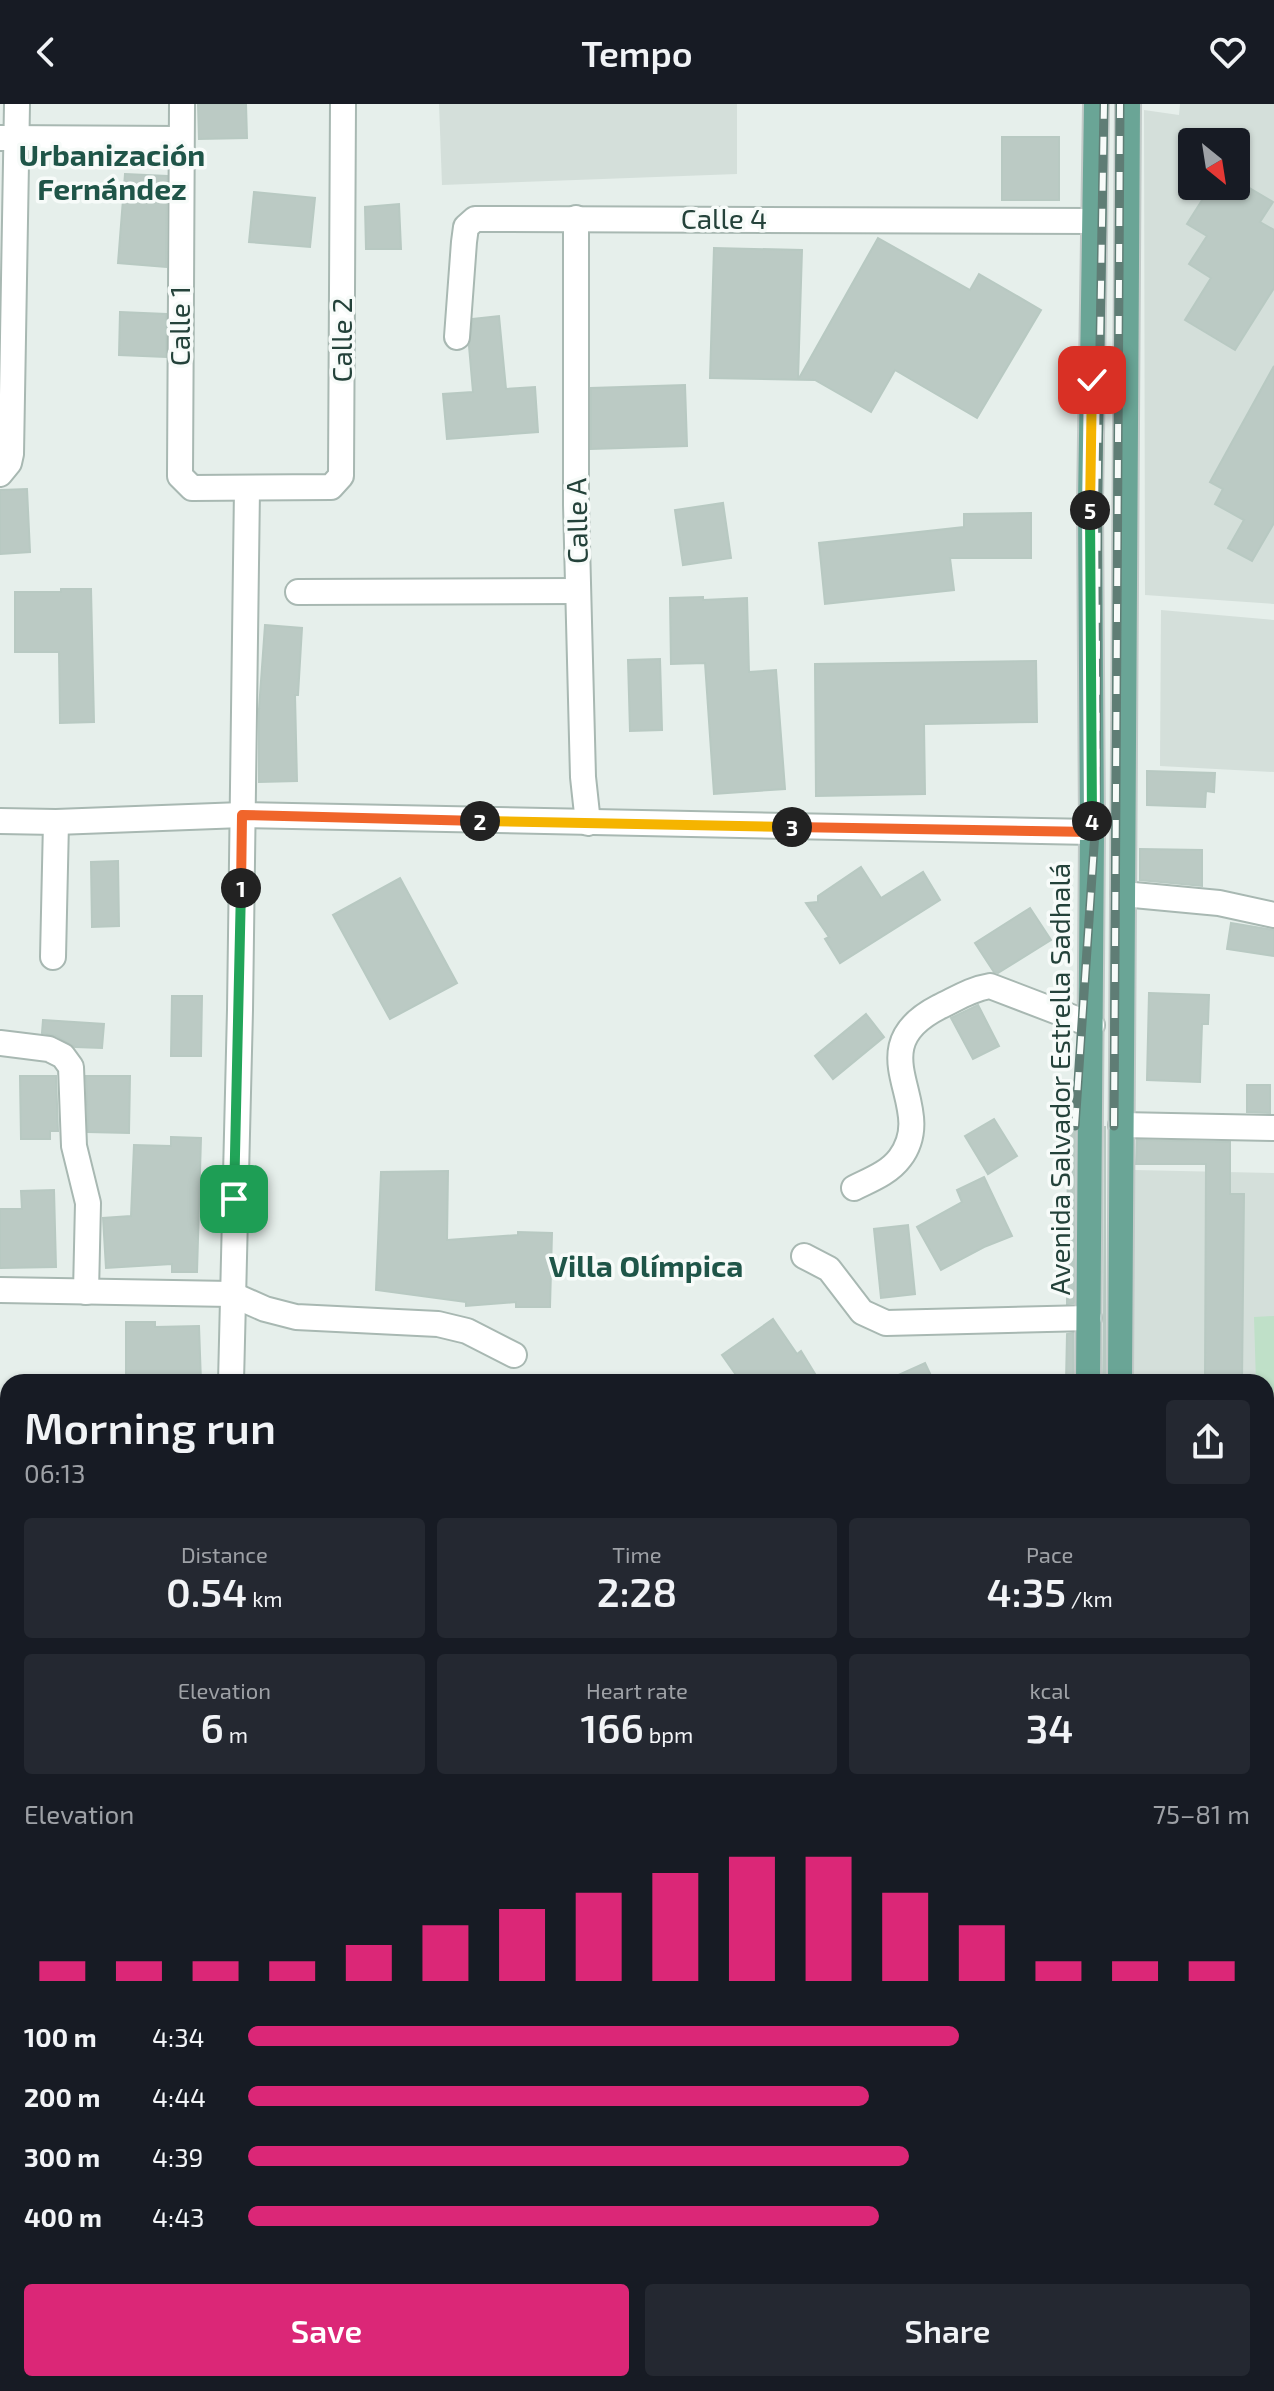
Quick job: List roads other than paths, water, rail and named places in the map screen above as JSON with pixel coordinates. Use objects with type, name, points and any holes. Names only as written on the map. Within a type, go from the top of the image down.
[{"type":"main road","name":"Avenida Salvador Estrella Sadhalá","points":[[1088,1374],[1092,1025],[1090,503],[1096,104]]},
{"type":"main road","points":[[1120,1374],[1128,104]]},
{"type":"street","points":[[1,473],[11,454],[6,320],[9,138],[17,104]]},
{"type":"street","name":"Calle 1","points":[[182,104],[180,476],[192,488],[247,489]]},
{"type":"street","name":"Calle 2","points":[[247,489],[331,487],[341,476],[343,104]]},
{"type":"street","points":[[9,138],[181,139]]},
{"type":"street","name":"Calle A","points":[[576,218],[578,591],[583,777],[588,823]]},
{"type":"street","name":"Calle 4","points":[[457,337],[458,292],[466,227],[475,219],[1094,221]]},
{"type":"street","points":[[231,1374],[240,1010],[247,489]]},
{"type":"street","points":[[298,592],[578,591]]},
{"type":"street","points":[[0,821],[242,815],[1092,832]]},
{"type":"street","points":[[53,957],[56,822]]},
{"type":"street","points":[[1123,894],[1219,903],[1274,915]]},
{"type":"street","points":[[854,1188],[884,1174],[901,1158],[911,1122],[900,1046],[905,1033],[924,1014],[976,988],[990,986],[1092,1025]]},
{"type":"street","points":[[0,1043],[49,1049],[63,1056],[71,1067],[74,1146],[88,1203],[86,1292]]},
{"type":"street","points":[[1121,1125],[1274,1128]]},
{"type":"street","points":[[804,1256],[829,1269],[862,1312],[886,1323],[1089,1318]]},
{"type":"street","points":[[0,1290],[231,1294],[265,1309],[296,1317],[438,1324],[467,1331],[514,1355]]},
{"type":"railway","points":[[1075,1126],[1096,817],[1104,104]]},
{"type":"railway","points":[[1114,1126],[1120,104]]},
{"type":"district","name":"Urbanización Fernández","points":[[112,173]]},
{"type":"district","name":"Villa Olímpica","points":[[646,1267]]}]
